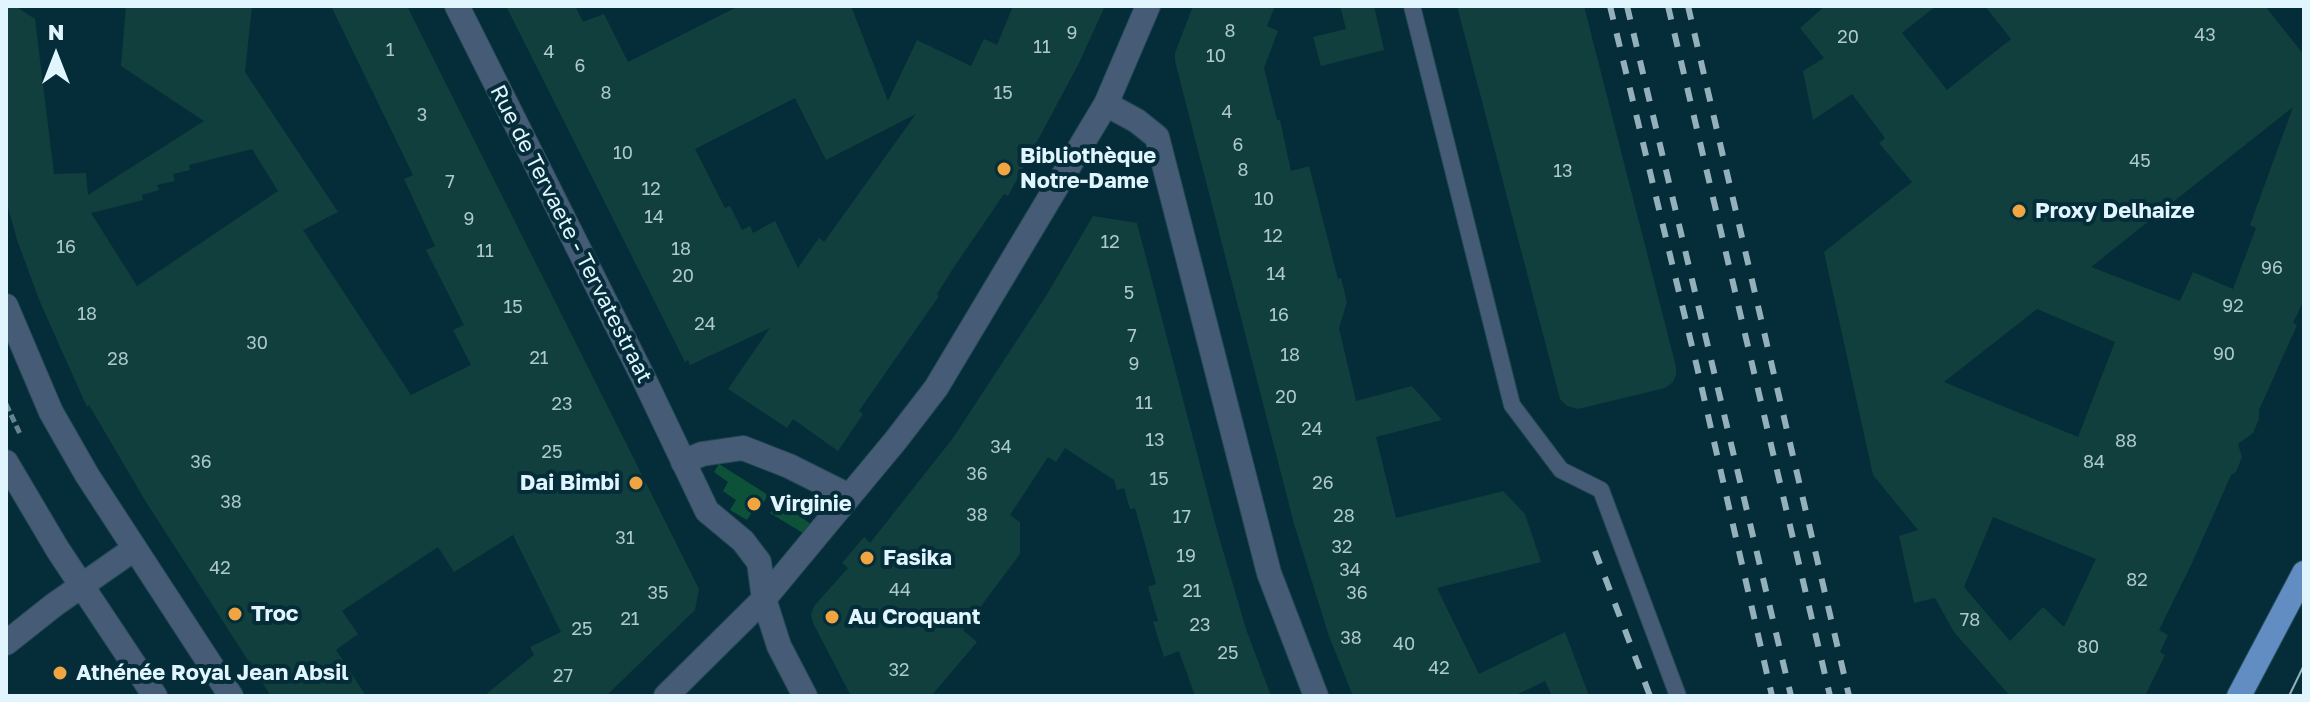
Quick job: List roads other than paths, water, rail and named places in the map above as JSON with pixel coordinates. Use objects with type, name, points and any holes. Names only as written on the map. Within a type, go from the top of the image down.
[{"type":"main road","points":[[2239,696],[2304,573]]},
{"type":"street","name":"Rue de Tervaete - Tervatestraat","points":[[457,6],[707,511],[743,541],[759,562],[764,599],[779,646],[805,696]]},
{"type":"street","points":[[666,696],[764,599],[936,388],[1106,104],[1148,6]]},
{"type":"street","points":[[1106,104],[1137,121],[1157,137],[1269,573],[1316,696]]},
{"type":"street","points":[[6,306],[51,412],[103,502],[231,696]]},
{"type":"street","points":[[683,462],[702,454],[743,448],[789,466],[849,496]]},
{"type":"street","points":[[6,462],[81,586],[155,696]]},
{"type":"street","points":[[6,643],[134,549]]},
{"type":"lane","points":[[1412,6],[1512,405],[1561,470],[1601,490],[1678,696]]},
{"type":"tram line","points":[[2289,696],[2304,665]]},
{"type":"railway","points":[[1610,6],[1772,696]]},
{"type":"railway","points":[[1627,6],[1791,696]]},
{"type":"railway","points":[[1668,6],[1830,696]]},
{"type":"railway","points":[[1688,6],[1849,696]]},
{"type":"railway","points":[[1595,551],[1650,696]]},
{"type":"place","name":"Bibliothèque Notre-Dame","points":[[1004,169]]},
{"type":"place","name":"Proxy Delhaize","points":[[2019,211]]},
{"type":"place","name":"Dai Bimbi","points":[[636,483]]},
{"type":"place","name":"Virginie","points":[[754,504]]},
{"type":"place","name":"Fasika","points":[[867,558]]},
{"type":"place","name":"Troc","points":[[235,614]]},
{"type":"place","name":"Au Croquant","points":[[832,617]]},
{"type":"place","name":"Athénée Royal Jean Absil","points":[[60,673]]}]
